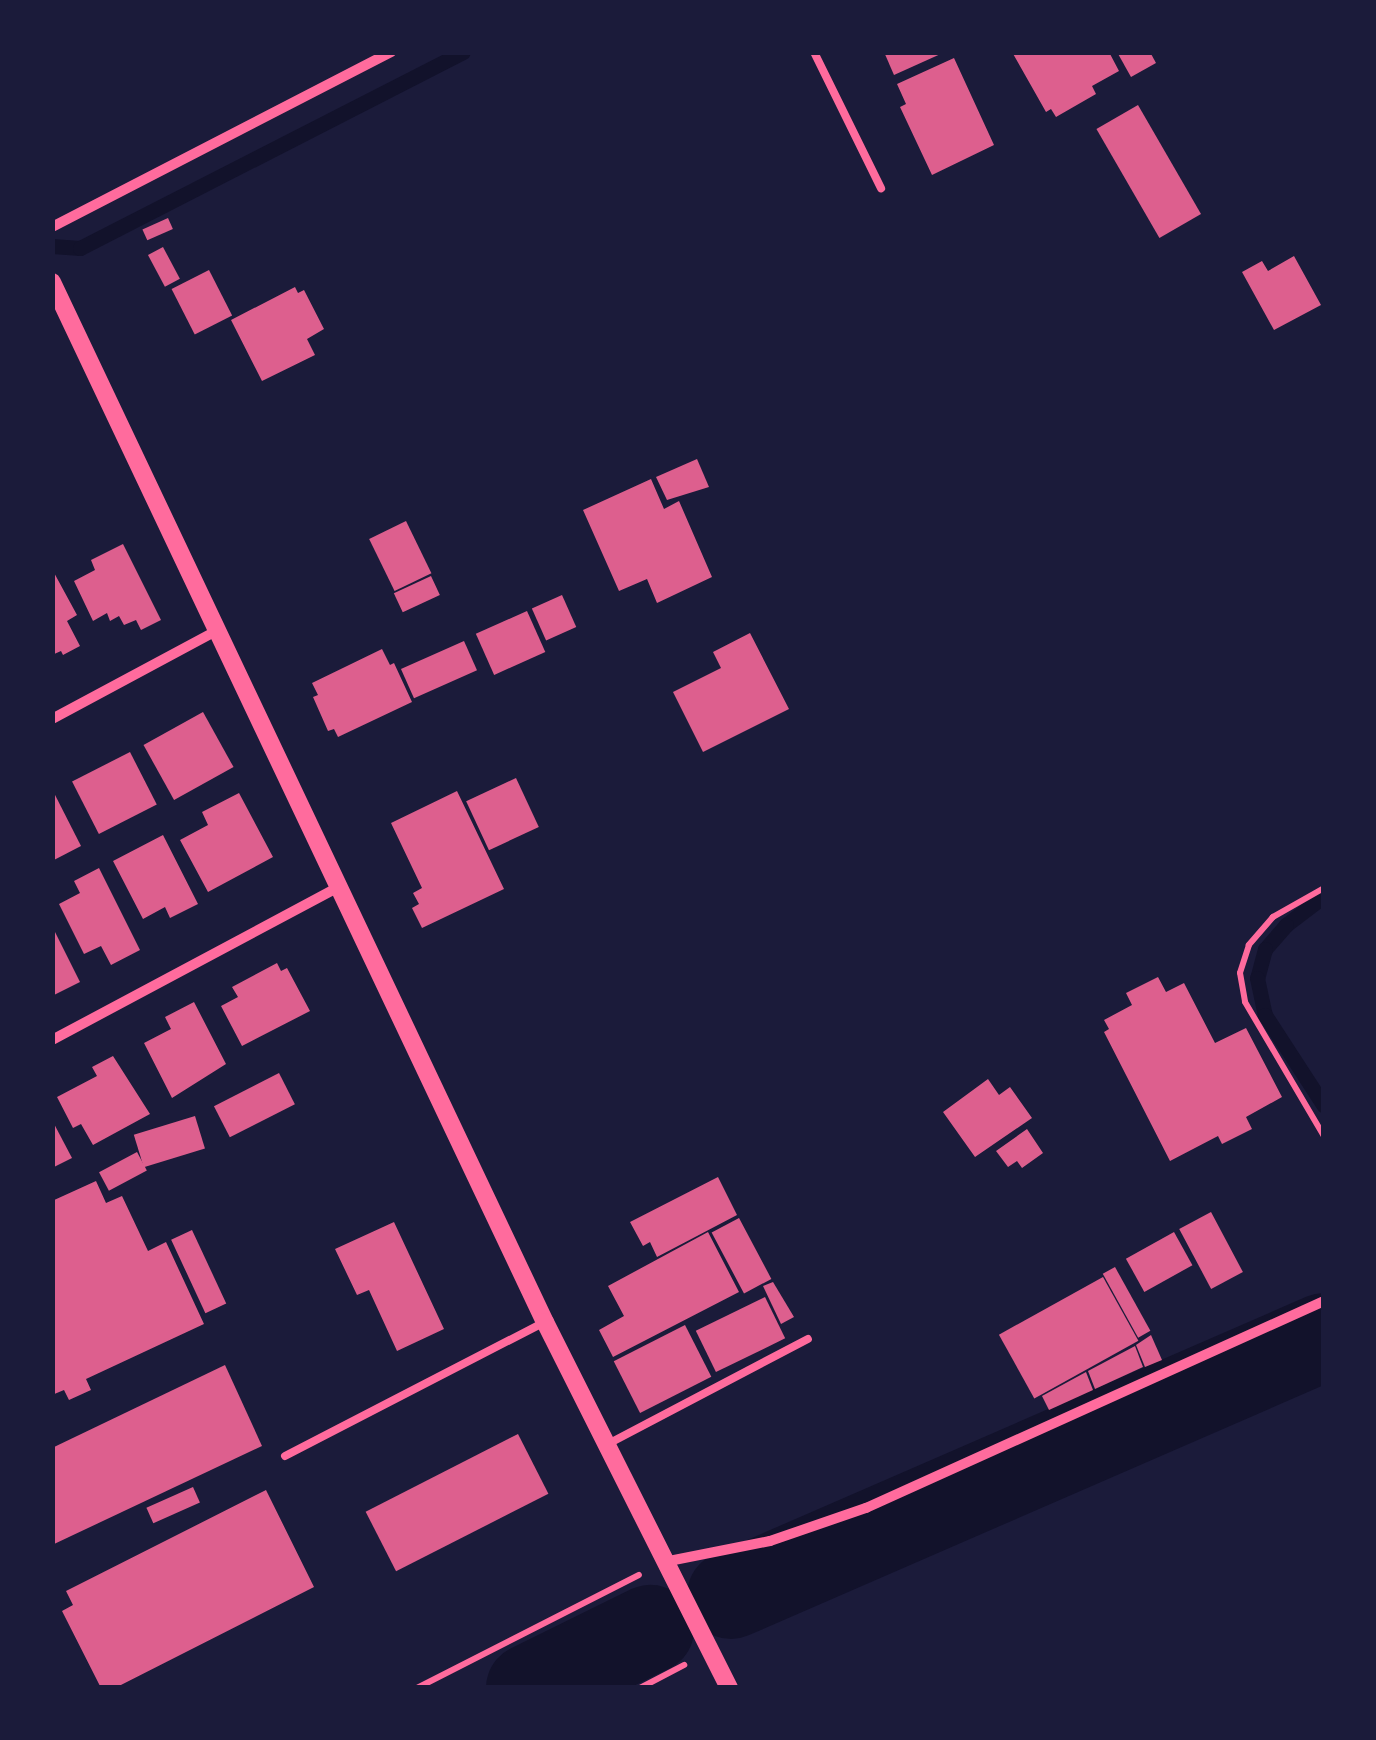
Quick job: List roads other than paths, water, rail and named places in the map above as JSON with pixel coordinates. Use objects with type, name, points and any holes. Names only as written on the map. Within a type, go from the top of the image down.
[{"type":"street","points":[[52,227],[392,52]]},
{"type":"street","points":[[52,282],[545,1322],[728,1688]]},
{"type":"street","points":[[52,719],[218,630]]},
{"type":"street","points":[[52,1040],[340,886]]},
{"type":"street","points":[[664,1562],[770,1540],[866,1508],[1324,1300]]},
{"type":"lane","points":[[814,52],[881,188]]},
{"type":"lane","points":[[285,1456],[545,1322]]},
{"type":"lane","points":[[606,1445],[808,1339]]},
{"type":"waterway","points":[[52,246],[80,248],[463,52]]},
{"type":"waterway","points":[[1324,896],[1286,925],[1265,949],[1257,978],[1265,1015],[1324,1106]]},
{"type":"waterway","points":[[731,1595],[1324,1337]]},
{"type":"waterway","points":[[530,1688],[650,1629]]}]
